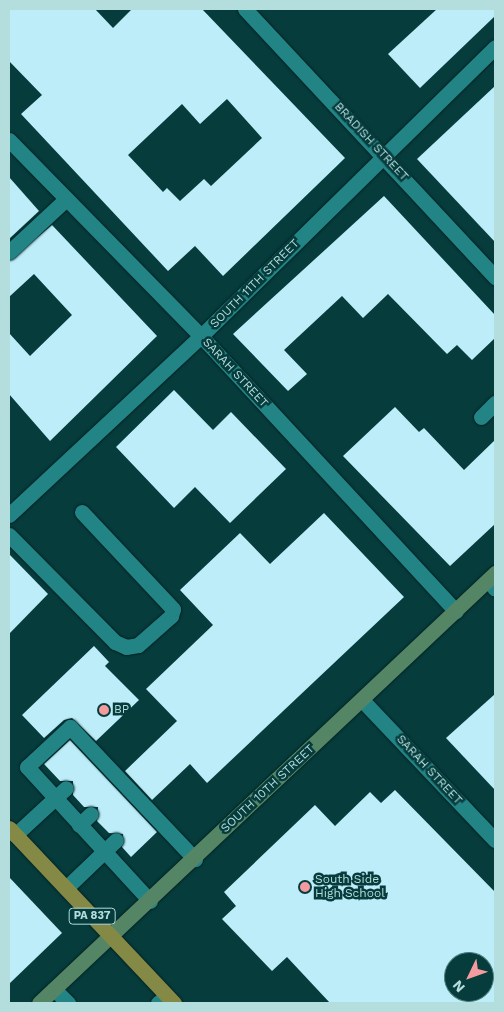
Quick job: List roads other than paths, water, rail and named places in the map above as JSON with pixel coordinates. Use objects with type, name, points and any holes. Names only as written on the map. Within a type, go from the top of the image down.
[{"type":"main road","name":"SOUTH 10TH STREET","points":[[38,1003],[150,901],[456,611],[493,581]]},
{"type":"main road","name":"PA 837","points":[[12,831],[111,937],[166,1001]]},
{"type":"street","name":"BRADISH STREET","points":[[245,9],[495,277]]},
{"type":"street","name":"SOUTH 11TH STREET","points":[[9,515],[201,336],[495,47]]},
{"type":"street","name":"SARAH STREET","points":[[9,140],[201,336],[456,611]]},
{"type":"street","points":[[9,252],[66,199]]},
{"type":"street","points":[[481,417],[495,403]]},
{"type":"street","points":[[9,536],[115,642],[126,647],[138,645],[172,616],[173,609],[82,512]]},
{"type":"street","name":"SARAH STREET","points":[[362,700],[495,840]]},
{"type":"street","points":[[150,901],[79,825],[60,793],[27,767],[70,728],[121,786],[194,858]]},
{"type":"street","points":[[12,831],[60,793]]},
{"type":"street","points":[[79,825],[91,814]]},
{"type":"street","points":[[66,888],[116,840]]},
{"type":"street","points":[[54,988],[68,1003]]},
{"type":"place","name":"BP","points":[[104,710]]},
{"type":"place","name":"South Side High School","points":[[305,887]]}]
